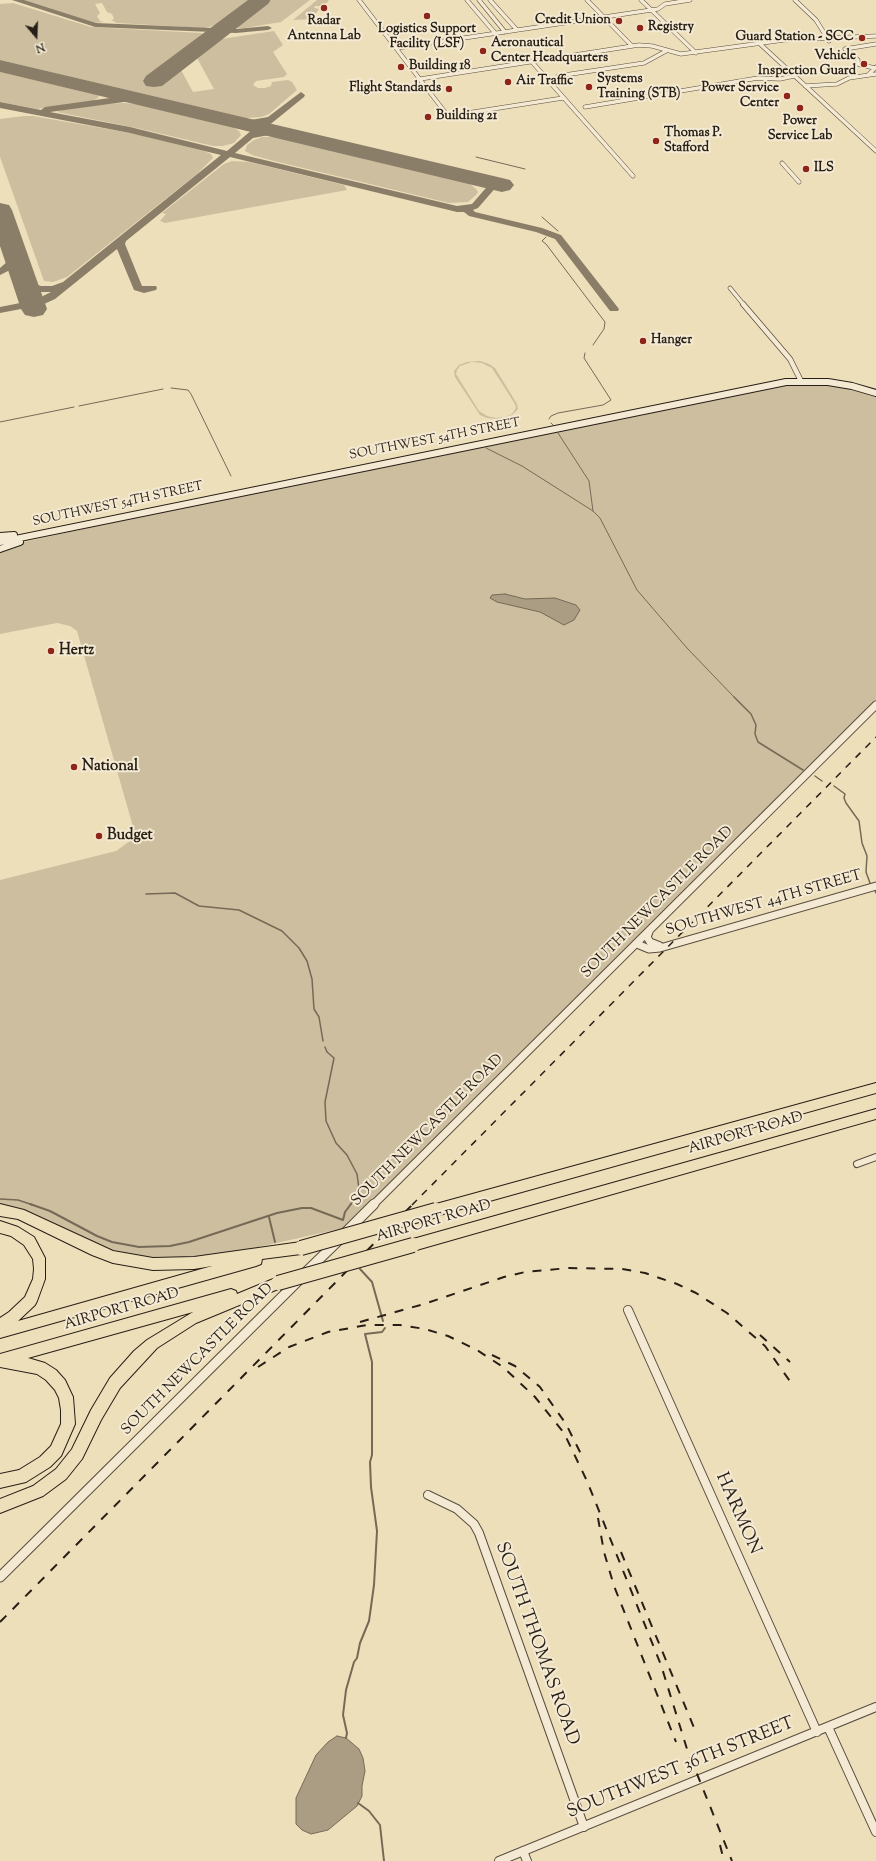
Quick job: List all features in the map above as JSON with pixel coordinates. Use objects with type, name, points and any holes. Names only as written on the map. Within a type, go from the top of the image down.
[{"type":"highway","name":"AIRPORT ROAD","points":[[0,1332],[876,1088]]},
{"type":"highway","name":"AIRPORT ROAD","points":[[0,1361],[876,1114]]},
{"type":"highway","points":[[0,1210],[24,1216],[96,1251],[113,1257],[153,1264],[194,1263],[301,1248]]},
{"type":"highway","points":[[0,1227],[14,1231],[29,1241],[39,1258],[40,1268],[39,1279],[30,1300],[14,1316],[0,1325]]},
{"type":"highway","points":[[0,1506],[38,1491],[61,1474],[77,1454],[96,1415],[115,1383],[152,1344],[191,1319],[255,1290]]},
{"type":"highway","points":[[0,1361],[40,1368],[60,1385],[66,1397],[68,1410],[68,1424],[56,1452],[46,1462],[21,1477],[0,1481]]},
{"type":"main road","name":"SOUTHWEST 54TH STREET","points":[[0,542],[769,385],[801,380],[834,383],[876,393]]},
{"type":"main road","points":[[0,536],[50,532]]},
{"type":"main road","points":[[0,549],[50,532]]},
{"type":"street","points":[[359,0],[448,116],[564,98]]},
{"type":"street","points":[[467,0],[496,33]]},
{"type":"street","points":[[479,0],[506,32]]},
{"type":"street","points":[[490,0],[517,30]]},
{"type":"street","points":[[587,0],[632,46]]},
{"type":"street","points":[[641,0],[696,53]]},
{"type":"street","points":[[397,48],[658,9],[665,4],[690,0]]},
{"type":"street","points":[[795,0],[816,20],[828,39]]},
{"type":"street","points":[[420,79],[632,46],[648,45],[681,56],[760,44],[876,36]]},
{"type":"street","points":[[760,44],[875,150]]},
{"type":"street","points":[[859,65],[859,61],[845,49],[876,44]]},
{"type":"street","points":[[558,76],[644,63],[666,51]]},
{"type":"street","points":[[532,62],[633,176]]},
{"type":"street","points":[[866,66],[876,67],[872,73],[867,75]]},
{"type":"street","points":[[805,86],[837,84],[849,78],[876,74]]},
{"type":"street","points":[[585,107],[758,78],[780,79],[794,76]]},
{"type":"street","points":[[782,163],[799,182]]},
{"type":"street","points":[[730,288],[790,359],[801,380]]},
{"type":"street","name":"SOUTH NEWCASTLE ROAD","points":[[0,1576],[876,705]]},
{"type":"street","name":"SOUTHWEST 44TH STREET","points":[[637,944],[648,949],[666,946],[876,886]]},
{"type":"street","points":[[649,932],[647,937],[651,944],[666,946]]},
{"type":"street","points":[[857,1164],[876,1157]]},
{"type":"street","name":"HARMON","points":[[628,1310],[817,1732]]},
{"type":"street","name":"SOUTH THOMAS ROAD","points":[[428,1495],[447,1503],[462,1513],[474,1524],[482,1540],[584,1827]]},
{"type":"street","name":"SOUTHWEST 36TH STREET","points":[[499,1861],[876,1707]]},
{"type":"street","points":[[828,1727],[876,1832]]},
{"type":"street","points":[[523,1851],[527,1861]]},
{"type":"shaded area","points":[[23,0],[250,0],[217,25],[204,28],[117,23],[111,20],[114,19],[112,14],[107,12],[102,3],[95,4],[100,13],[97,16],[100,21],[104,22],[94,23]]},
{"type":"shaded area","points":[[272,0],[310,0],[281,22],[238,28],[238,26]]},
{"type":"shaded area","points":[[317,0],[329,0],[324,6],[315,6],[314,8],[319,9],[312,19],[293,20]]},
{"type":"shaded area","points":[[13,3],[91,27],[201,33],[204,35],[146,78],[164,83],[181,70],[193,92],[214,89],[197,58],[221,39],[274,31],[283,45],[273,52],[287,74],[284,77],[256,81],[253,85],[258,88],[265,88],[271,86],[272,82],[288,80],[292,82],[297,90],[269,114],[261,117],[246,118],[0,60],[0,4]]},
{"type":"shaded area","points":[[0,72],[97,95],[99,97],[93,101],[37,109],[0,102]]},
{"type":"shaded area","points":[[103,104],[136,104],[233,127],[239,131],[241,135],[234,143],[223,146],[213,146],[141,129],[57,112]]},
{"type":"shaded area","points":[[33,116],[136,134],[204,151],[211,154],[213,158],[197,174],[67,277],[53,282],[44,281],[0,157],[0,119]]},
{"type":"shaded area","points":[[262,137],[275,137],[469,183],[478,192],[468,202],[449,203],[274,161],[252,155],[245,151],[247,145]]},
{"type":"shaded area","points":[[232,161],[249,162],[344,185],[347,190],[165,223],[160,221],[166,214],[162,213],[224,164]]},
{"type":"shaded area","points":[[480,361],[495,368],[517,404],[518,409],[512,415],[505,417],[498,419],[487,418],[480,415],[455,377],[454,371],[459,365],[467,362]],"holes":[[[472,362],[482,363],[492,368],[515,404],[516,408],[512,414],[505,417],[496,418],[487,416],[479,411],[456,374],[460,366]]]},
{"type":"shaded area","points":[[792,384],[826,384],[853,389],[876,397],[876,703],[348,1227],[232,1253],[161,1261],[112,1253],[0,1207],[0,880],[116,851],[130,841],[134,830],[77,631],[70,626],[57,623],[0,634],[0,550],[24,542],[97,526]]},
{"type":"shaded area","points":[[505,594],[525,599],[555,598],[576,605],[580,610],[574,620],[564,625],[540,612],[497,602],[490,598],[492,595]]},
{"type":"shaded area","points":[[337,1736],[346,1738],[359,1749],[363,1758],[365,1771],[362,1796],[357,1806],[328,1830],[311,1834],[302,1830],[296,1824],[296,1798],[316,1755],[328,1742]]},
{"type":"waterway","points":[[476,157],[525,169]]},
{"type":"waterway","points":[[542,217],[558,231]]},
{"type":"waterway","points":[[546,237],[542,241],[546,244],[605,322],[604,329],[593,345]]},
{"type":"waterway","points":[[549,419],[551,416],[558,413],[603,405],[611,400],[584,358],[585,353]]},
{"type":"waterway","points":[[171,388],[188,390],[191,394],[231,476]]},
{"type":"waterway","points":[[79,406],[163,389]]},
{"type":"waterway","points":[[0,422],[74,407]]},
{"type":"waterway","points":[[558,433],[589,481],[593,511]]},
{"type":"waterway","points":[[486,448],[522,466],[593,511]]},
{"type":"waterway","points":[[593,511],[600,518],[637,590],[687,648],[735,698]]},
{"type":"waterway","points":[[735,698],[751,714],[756,725],[755,734],[758,742],[803,770]]},
{"type":"waterway","points":[[815,776],[822,781]]},
{"type":"waterway","points":[[834,786],[845,794],[844,798],[846,803],[859,821],[862,843],[867,856],[866,872],[870,883]]},
{"type":"waterway","points":[[146,894],[175,893],[199,906],[239,910],[282,931],[299,948],[307,961],[312,979],[314,1009],[319,1017],[323,1041]]},
{"type":"waterway","points":[[325,1047],[327,1052],[334,1058],[325,1102],[326,1121],[336,1143],[347,1155],[357,1174],[359,1189],[357,1196],[350,1205]]},
{"type":"waterway","points":[[0,1199],[18,1200],[30,1204]]},
{"type":"waterway","points":[[30,1204],[50,1211],[97,1236],[112,1242],[139,1247],[170,1246],[189,1242],[277,1213],[302,1208],[311,1208],[343,1220],[345,1212],[351,1204]]},
{"type":"waterway","points":[[269,1217],[275,1242]]},
{"type":"waterway","points":[[360,1269],[372,1282],[383,1321]]},
{"type":"waterway","points":[[346,1738],[347,1733],[343,1715],[346,1690],[354,1662],[357,1658],[360,1643],[369,1621],[374,1585],[377,1531],[371,1487],[370,1462],[372,1455],[372,1362],[365,1334],[382,1332],[385,1328]]},
{"type":"waterway","points":[[358,1803],[369,1811],[380,1825],[384,1861]]},
{"type":"taxiway","points":[[16,0],[95,25],[236,31],[268,28]]},
{"type":"taxiway","points":[[228,154],[301,95]]},
{"type":"taxiway","points":[[45,110],[124,99],[143,100]]},
{"type":"taxiway","points":[[0,105],[130,130],[228,154]]},
{"type":"taxiway","points":[[235,122],[251,123],[268,120]]},
{"type":"taxiway","points":[[251,136],[269,132],[288,134]]},
{"type":"taxiway","points":[[0,310],[38,303],[51,297],[228,154]]},
{"type":"taxiway","points":[[228,154],[457,209],[466,209]]},
{"type":"taxiway","points":[[466,209],[475,206],[495,183]]},
{"type":"taxiway","points":[[466,209],[472,214],[539,230],[558,237],[614,309]]},
{"type":"taxiway","points":[[121,241],[120,244],[138,288],[144,290],[152,288]]},
{"type":"taxiway","points":[[0,272],[8,267],[13,261],[13,248]]},
{"type":"taxiway","points":[[24,280],[31,286],[40,289],[53,289],[64,285]]},
{"type":"runway","points":[[154,81],[261,0]]},
{"type":"runway","points":[[0,66],[502,185]]},
{"type":"runway","points":[[0,210],[34,309]]},
{"type":"railway","points":[[412,1205],[876,737]]},
{"type":"railway","points":[[0,1622],[413,1204]]},
{"type":"railway","points":[[360,1322],[424,1304],[504,1277],[525,1272],[569,1268],[622,1269],[645,1273],[677,1284],[696,1293],[727,1313],[765,1346],[792,1384]]},
{"type":"railway","points":[[258,1367],[289,1347],[328,1332],[367,1325],[400,1325],[425,1329],[448,1336],[477,1350],[503,1367],[535,1397],[564,1433],[587,1481],[661,1665],[687,1749],[732,1861]]},
{"type":"railway","points":[[760,1335],[790,1362]]},
{"type":"railway","points":[[492,1355],[515,1366],[540,1387],[566,1424],[584,1460]]},
{"type":"railway","points":[[598,1518],[604,1552],[614,1586],[676,1742]]},
{"type":"railway","points":[[621,1552],[695,1730]]},
{"type":"railway","points":[[720,1845],[724,1861]]},
{"type":"place","name":"Radar Antenna Lab","points":[[324,8]]},
{"type":"place","name":"Logistics Support Facility (LSF)","points":[[427,16]]},
{"type":"place","name":"Credit Union","points":[[619,21]]},
{"type":"place","name":"Registry","points":[[640,28]]},
{"type":"place","name":"Guard Station - SCC","points":[[862,38]]},
{"type":"place","name":"Aeronautical Center Headquarters","points":[[483,51]]},
{"type":"place","name":"Vehicle Inspection Guard","points":[[864,64]]},
{"type":"place","name":"Building 18","points":[[401,67]]},
{"type":"place","name":"Air Traffic","points":[[508,82]]},
{"type":"place","name":"Systems Training (STB)","points":[[589,87]]},
{"type":"place","name":"Flight Standards","points":[[449,89]]},
{"type":"place","name":"Power Service Center","points":[[787,96]]},
{"type":"place","name":"Power Service Lab","points":[[800,108]]},
{"type":"place","name":"Building 21","points":[[428,117]]},
{"type":"place","name":"Thomas P. Stafford","points":[[656,141]]},
{"type":"place","name":"ILS","points":[[806,169]]},
{"type":"place","name":"Hanger","points":[[643,341]]},
{"type":"place","name":"Hertz","points":[[51,651]]},
{"type":"place","name":"National","points":[[74,767]]},
{"type":"place","name":"Budget","points":[[99,836]]}]
